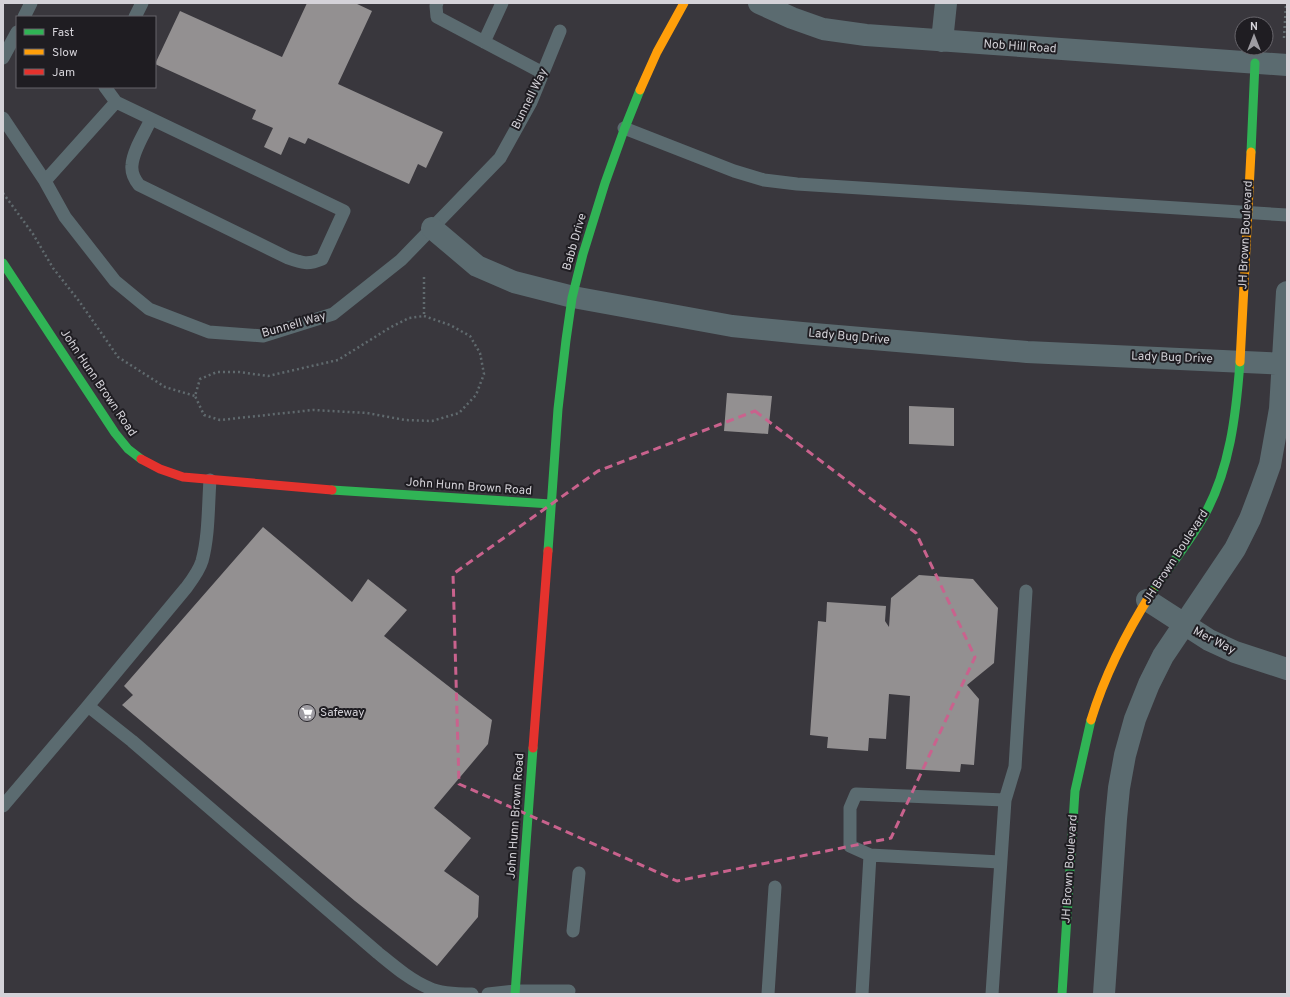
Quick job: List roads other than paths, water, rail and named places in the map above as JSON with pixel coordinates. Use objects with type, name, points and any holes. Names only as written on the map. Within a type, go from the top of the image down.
[{"type":"street","name":"Babb Drive","points":[[551,504],[559,395],[564,352],[572,297],[584,251],[624,128],[654,61],[684,3]]},
{"type":"street","name":"Nob Hill Road","points":[[759,3],[792,18],[823,29],[866,35],[1287,65]]},
{"type":"street","points":[[942,41],[946,3]]},
{"type":"street","name":"JH Brown Boulevard","points":[[1062,994],[1075,791],[1092,717],[1110,666],[1126,635],[1147,600],[1199,525],[1218,487],[1230,448],[1237,402],[1240,361],[1255,63]]},
{"type":"street","name":"Lady Bug Drive","points":[[432,228],[477,266],[514,282],[572,297],[724,325],[1027,352],[1285,364]]},
{"type":"street","name":"John Hunn Brown Road","points":[[3,262],[115,433],[128,449],[143,460],[160,469],[183,477],[210,480],[359,492],[551,504],[516,992]]},
{"type":"street","points":[[1104,994],[1118,803],[1125,755],[1135,719],[1149,684],[1163,656],[1235,549],[1250,519],[1270,465],[1285,364],[1287,292]]},
{"type":"street","name":"Mer Way","points":[[1147,600],[1209,640],[1229,649],[1287,669]]},
{"type":"lane","points":[[24,16],[31,3]]},
{"type":"lane","points":[[136,16],[142,3]]},
{"type":"lane","points":[[437,3],[437,17],[543,73]]},
{"type":"lane","points":[[484,42],[502,3]]},
{"type":"lane","name":"Bunnell Way","points":[[3,118],[45,181],[65,217],[115,281],[149,309],[209,332],[263,336],[333,314],[401,260],[500,158],[531,102],[560,31]]},
{"type":"lane","points":[[3,58],[16,34]]},
{"type":"lane","points":[[106,88],[116,102],[344,211],[322,259],[313,263],[302,263],[288,258],[139,186],[134,178],[131,166],[134,153],[151,119]]},
{"type":"lane","points":[[45,181],[116,102]]},
{"type":"lane","points":[[624,128],[734,171],[771,180],[797,184],[1287,215]]},
{"type":"lane","points":[[3,290],[16,281]]},
{"type":"lane","points":[[3,806],[88,706],[186,588],[195,575],[201,562],[204,544],[210,480]]},
{"type":"lane","points":[[992,994],[1005,800],[1016,767],[1026,591]]},
{"type":"lane","points":[[88,706],[143,751],[378,953],[428,992],[472,994]]},
{"type":"lane","points":[[1000,862],[870,855],[850,846],[850,808],[856,794],[1005,800]]},
{"type":"lane","points":[[862,994],[870,855]]},
{"type":"lane","points":[[573,931],[579,873]]},
{"type":"lane","points":[[768,994],[776,887]]},
{"type":"lane","points":[[488,994],[569,991]]},
{"type":"place","name":"Safeway","points":[[307,713]]}]
